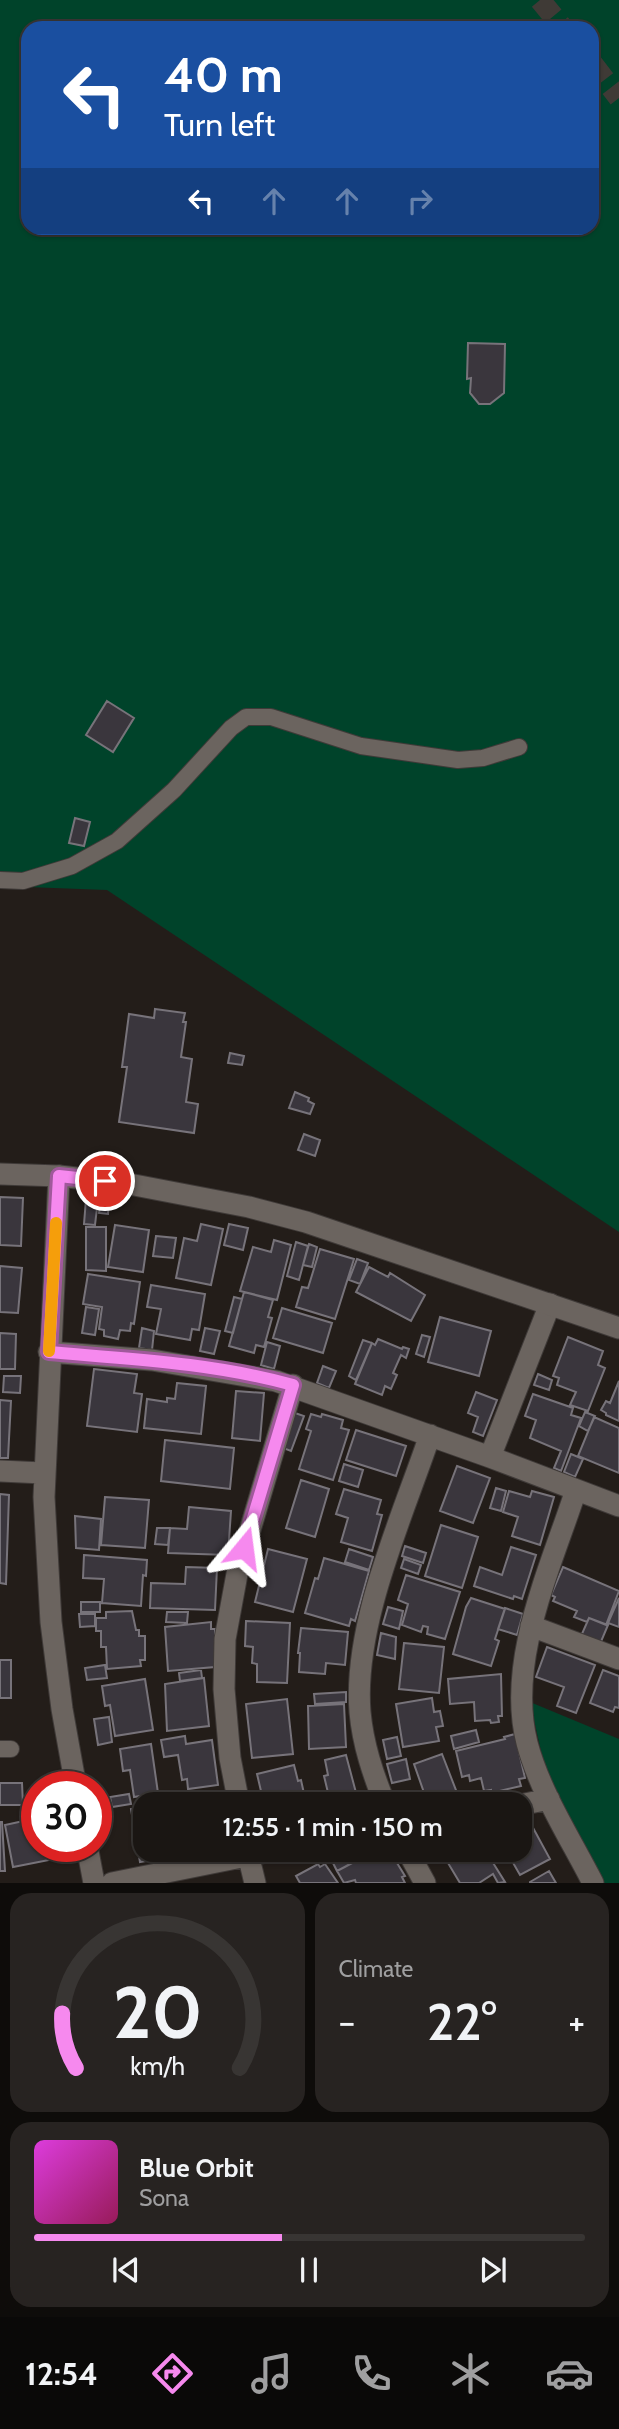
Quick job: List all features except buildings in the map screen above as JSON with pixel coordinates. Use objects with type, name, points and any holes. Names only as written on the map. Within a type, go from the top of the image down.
[{"type":"street","points":[[0,1174],[59,1176],[129,1184],[249,1207],[306,1222],[619,1328]]},
{"type":"street","points":[[59,1176],[44,1473],[51,1622],[73,1771]]},
{"type":"street","points":[[491,1457],[550,1304]]},
{"type":"street","points":[[49,1352],[164,1361],[257,1376],[293,1385],[619,1506]]},
{"type":"street","points":[[237,1792],[230,1758],[224,1689],[225,1639],[237,1574],[293,1385]]},
{"type":"street","points":[[381,1792],[372,1770],[363,1733],[360,1668],[374,1597],[430,1435]]},
{"type":"street","points":[[0,1471],[44,1473]]},
{"type":"street","points":[[576,1490],[531,1626],[522,1683],[523,1721],[531,1754],[550,1799],[593,1883]]},
{"type":"street","points":[[531,1626],[619,1659]]},
{"type":"street","points":[[532,1803],[550,1799]]},
{"type":"street","points":[[90,1862],[94,1883]]},
{"type":"street","points":[[112,1883],[204,1862]]},
{"type":"street","points":[[250,1862],[255,1883]]},
{"type":"street","points":[[414,1862],[425,1883]]},
{"type":"lane","points":[[0,880],[23,881],[72,866],[117,841],[174,790],[231,728],[246,717],[271,717],[361,746],[458,760],[483,758],[519,747]]},
{"type":"green space","points":[[0,0],[619,0],[619,1232],[107,890],[0,886]]},
{"type":"green space","points":[[530,1702],[619,1739],[619,1883],[603,1883],[545,1769]]},
{"type":"tunnel","points":[[540,0],[557,21]]},
{"type":"tunnel","points":[[599,72],[619,98]]},
{"type":"slow traffic","points":[[49,1351],[56,1223]]},
{"type":"route","points":[[105,1181],[59,1176],[49,1352],[152,1360],[257,1376],[293,1385],[244,1548]]}]
